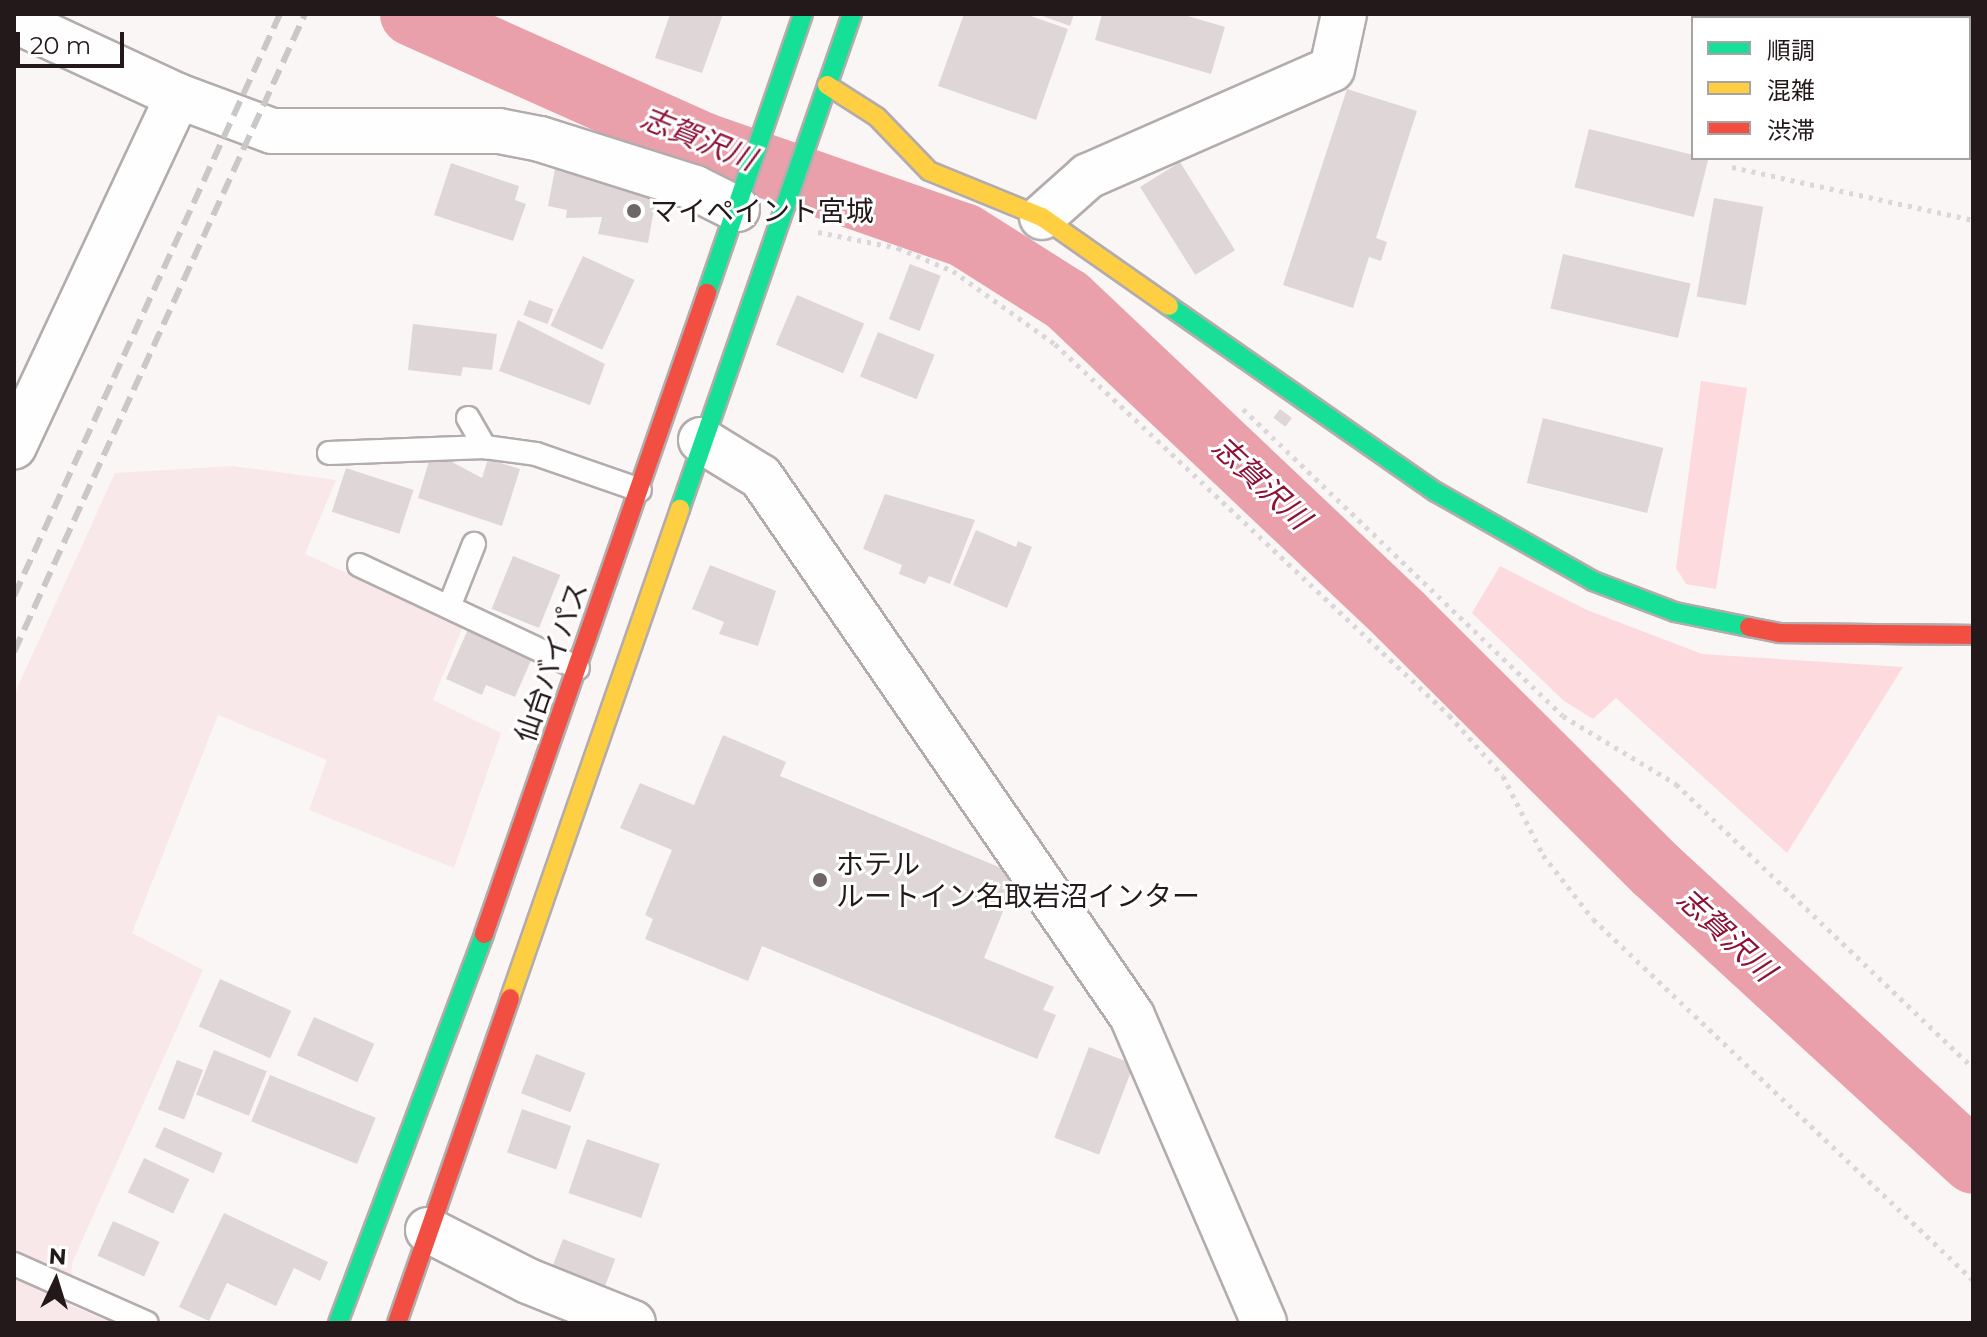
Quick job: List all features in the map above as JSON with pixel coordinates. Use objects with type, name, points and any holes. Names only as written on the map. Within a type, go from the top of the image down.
[{"type":"main road","name":"仙台バイパス","points":[[338,1323],[578,668],[803,14]]},
{"type":"main road","points":[[397,1323],[701,440],[852,14]]},
{"type":"main road","points":[[827,85],[877,117],[929,171],[1042,217],[1436,492],[1593,581],[1675,612],[1780,633],[1973,635]]},
{"type":"street","points":[[1042,217],[1088,176],[1332,69],[1344,14]]},
{"type":"street","points":[[14,20],[178,96],[272,131],[499,131],[540,139],[739,204]]},
{"type":"street","points":[[14,446],[178,96]]},
{"type":"street","points":[[701,440],[761,477],[1132,1016],[1264,1323]]},
{"type":"street","points":[[428,1230],[528,1281],[633,1323]]},
{"type":"lane","points":[[468,418],[485,447]]},
{"type":"lane","points":[[329,453],[485,447],[536,454],[640,490]]},
{"type":"lane","points":[[449,607],[474,544]]},
{"type":"lane","points":[[359,565],[578,668]]},
{"type":"lane","points":[[14,1264],[147,1323]]},
{"type":"path","points":[[1732,167],[1973,220]]},
{"type":"path","points":[[779,219],[898,248],[953,271],[1055,344],[1449,715],[1503,776],[1543,855],[1593,919],[1973,1280]]},
{"type":"path","points":[[1237,403],[1563,716],[1676,784],[1973,1068]]},
{"type":"shaded area","points":[[1701,381],[1747,388],[1716,589],[1686,584],[1676,568]]},
{"type":"shaded area","points":[[233,466],[336,480],[305,554],[463,626],[433,700],[501,733],[454,868],[309,810],[327,760],[218,715],[132,933],[203,970],[72,1263],[70,1305],[112,1323],[14,1323],[14,695],[115,473]]},
{"type":"shaded area","points":[[1500,566],[1587,610],[1702,654],[1903,667],[1787,853],[1616,698],[1593,719],[1564,701],[1472,613]]},
{"type":"building","points":[[670,14],[723,14],[702,73],[655,58]]},
{"type":"building","points":[[964,14],[1025,14],[1068,29],[1036,120],[938,86]]},
{"type":"building","points":[[1037,14],[1074,14],[1070,26]]},
{"type":"building","points":[[1102,14],[1181,14],[1225,27],[1211,74],[1095,40]]},
{"type":"building","points":[[1347,89],[1417,111],[1376,238],[1387,242],[1381,261],[1369,257],[1353,308],[1283,285]]},
{"type":"building","points":[[1589,129],[1691,154],[1691,160],[1708,160],[1694,217],[1574,187]]},
{"type":"building","points":[[1180,162],[1235,250],[1195,275],[1140,187]]},
{"type":"building","points":[[451,163],[519,186],[515,200],[526,204],[513,241],[434,215]]},
{"type":"building","points":[[556,163],[659,182],[648,243],[598,234],[602,217],[566,218],[567,210],[548,206]]},
{"type":"building","points":[[1714,198],[1763,207],[1746,305],[1697,296]]},
{"type":"building","points":[[1563,254],[1691,283],[1678,338],[1550,309]]},
{"type":"building","points":[[583,256],[635,280],[602,350],[550,326]]},
{"type":"building","points":[[910,264],[941,276],[920,331],[889,319]]},
{"type":"building","points":[[797,295],[864,324],[843,373],[776,345]]},
{"type":"building","points":[[529,300],[553,309],[548,324],[523,315]]},
{"type":"building","points":[[518,320],[605,364],[590,405],[499,371]]},
{"type":"building","points":[[413,324],[497,334],[492,370],[463,367],[461,376],[408,370]]},
{"type":"building","points":[[878,332],[935,355],[917,399],[860,377]]},
{"type":"building","points":[[1280,409],[1292,418],[1285,427],[1273,418]]},
{"type":"building","points":[[1543,418],[1663,448],[1647,513],[1527,483]]},
{"type":"building","points":[[488,459],[520,469],[502,526],[418,498],[429,461],[452,462],[482,478]]},
{"type":"building","points":[[346,468],[414,490],[399,534],[332,512]]},
{"type":"building","points":[[885,494],[975,520],[950,584],[929,576],[925,584],[899,574],[902,565],[863,549]]},
{"type":"building","points":[[976,530],[1016,547],[1018,541],[1032,547],[1007,608],[953,585]]},
{"type":"building","points":[[513,556],[560,575],[539,628],[492,609]]},
{"type":"building","points":[[710,565],[776,591],[758,646],[719,634],[724,622],[692,609]]},
{"type":"building","points":[[469,627],[533,656],[515,697],[486,685],[482,695],[446,679]]},
{"type":"building","points":[[723,735],[786,762],[780,776],[1018,875],[984,958],[1054,987],[1043,1010],[1056,1015],[1037,1059],[762,946],[748,981],[645,939],[653,919],[645,915],[672,850],[620,828],[640,783],[694,805]]},
{"type":"building","points":[[220,979],[291,1011],[270,1058],[199,1027]]},
{"type":"building","points":[[314,1017],[374,1044],[357,1082],[297,1055]]},
{"type":"building","points":[[1089,1047],[1134,1064],[1099,1155],[1054,1138]]},
{"type":"building","points":[[214,1050],[267,1071],[249,1116],[196,1095]]},
{"type":"building","points":[[536,1054],[585,1073],[570,1112],[521,1093]]},
{"type":"building","points":[[177,1060],[203,1070],[184,1120],[158,1109]]},
{"type":"building","points":[[270,1075],[376,1118],[357,1164],[251,1121]]},
{"type":"building","points":[[522,1109],[571,1126],[556,1169],[507,1152]]},
{"type":"building","points":[[164,1127],[222,1153],[214,1173],[155,1147]]},
{"type":"building","points":[[587,1139],[660,1164],[641,1218],[568,1193]]},
{"type":"building","points":[[144,1158],[189,1179],[173,1214],[128,1192]]},
{"type":"building","points":[[224,1213],[328,1262],[320,1281],[294,1268],[276,1306],[227,1283],[209,1321],[179,1307]]},
{"type":"building","points":[[113,1221],[160,1242],[144,1276],[98,1256]]},
{"type":"building","points":[[563,1239],[615,1259],[605,1286],[553,1266]]},
{"type":"waterway","name":"志賀沢川","points":[[412,14],[702,144],[964,235],[1067,300],[1401,616],[1656,870],[1973,1162]]},
{"type":"railway","points":[[14,596],[280,14]]},
{"type":"railway","points":[[14,652],[305,14]]},
{"type":"traffic: fast","points":[[707,293],[803,14]]},
{"type":"traffic: fast","points":[[680,509],[852,14]]},
{"type":"traffic: fast","points":[[1169,306],[1436,492],[1593,581],[1675,612],[1749,627]]},
{"type":"traffic: fast","points":[[338,1323],[484,934]]},
{"type":"traffic: slow","points":[[827,85],[877,117],[929,171],[1042,217],[1169,306]]},
{"type":"traffic: slow","points":[[510,998],[680,509]]},
{"type":"traffic: jam","points":[[484,934],[707,293]]},
{"type":"traffic: jam","points":[[1749,627],[1780,633],[1973,635]]},
{"type":"traffic: jam","points":[[397,1323],[510,998]]},
{"type":"place","name":"マイペイント宮城","points":[[634,211]]},
{"type":"place","name":"ホテル ルートイン名取岩沼インター","points":[[820,880]]}]
